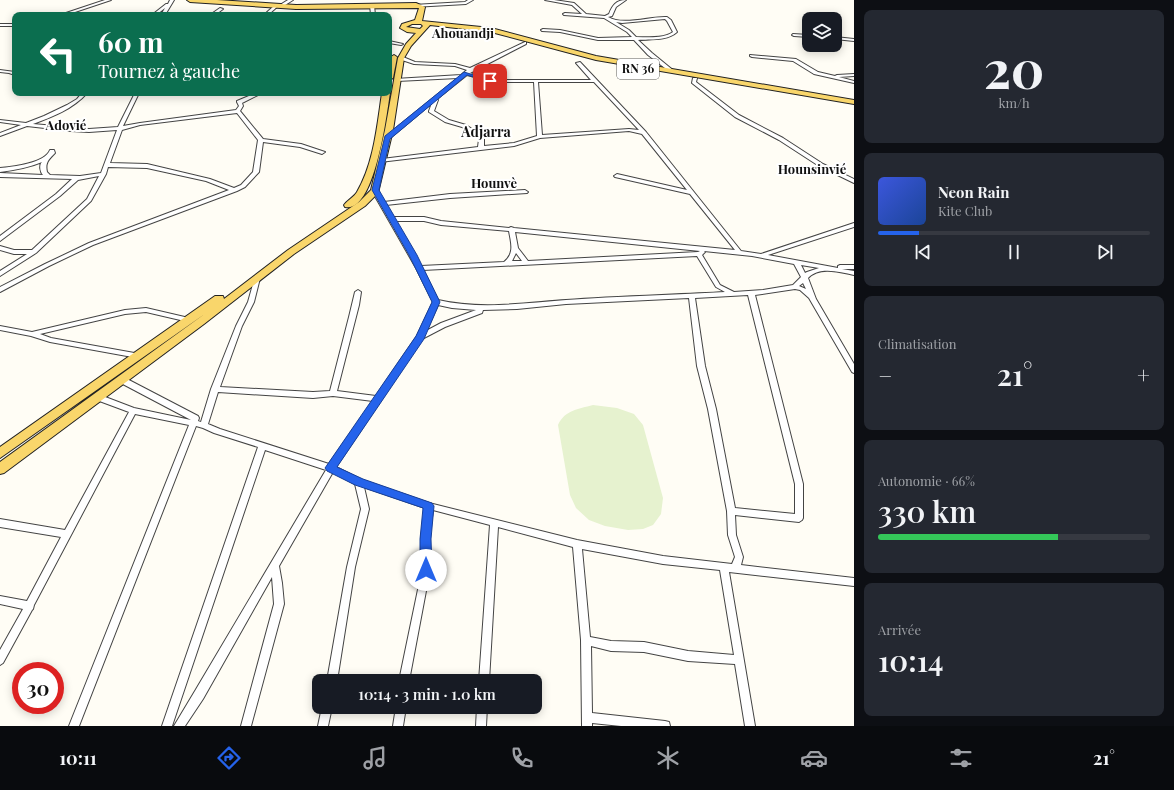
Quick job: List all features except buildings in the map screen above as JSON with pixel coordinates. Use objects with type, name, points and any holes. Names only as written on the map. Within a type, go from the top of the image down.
[{"type":"main road","points":[[190,0],[305,7],[373,3],[418,5],[422,7],[421,26],[408,45],[394,57]]},
{"type":"main road","points":[[392,4],[410,7],[414,11],[411,22]]},
{"type":"main road","points":[[392,71],[394,57],[406,36],[404,25],[411,22],[421,26]]},
{"type":"main road","points":[[406,30],[421,26]]},
{"type":"main road","name":"RN 36","points":[[421,26],[471,30],[496,34],[586,60],[854,106]]},
{"type":"main road","name":"RN 36","points":[[421,26],[497,31],[579,54],[854,102]]},
{"type":"main road","points":[[0,453],[189,320],[357,198],[365,184],[375,152],[385,96]]},
{"type":"main road","points":[[0,469],[122,380],[257,278],[349,213],[375,190],[387,138],[390,96]]},
{"type":"street","points":[[71,12],[109,0]]},
{"type":"street","points":[[158,12],[172,0]]},
{"type":"street","points":[[270,12],[278,6],[291,0],[295,0]]},
{"type":"street","points":[[410,7],[418,5],[466,3],[471,0]]},
{"type":"street","points":[[547,0],[573,4],[584,14]]},
{"type":"street","points":[[573,4],[577,0]]},
{"type":"street","points":[[565,14],[611,15],[614,6],[624,0]]},
{"type":"street","points":[[164,12],[167,5]]},
{"type":"street","points":[[216,12],[221,8]]},
{"type":"street","points":[[605,16],[635,37],[650,54],[672,71]]},
{"type":"street","points":[[544,30],[560,31],[598,39],[635,37],[657,38],[674,34],[675,30],[666,18],[622,22],[612,20]]},
{"type":"street","points":[[0,25],[12,25]]},
{"type":"street","points":[[794,35],[802,36]]},
{"type":"street","points":[[842,39],[854,40]]},
{"type":"street","points":[[392,42],[401,44]]},
{"type":"street","points":[[387,138],[436,100],[467,73],[525,43]]},
{"type":"street","points":[[752,56],[794,60],[810,70],[831,77],[854,82]]},
{"type":"street","points":[[394,57],[422,64],[455,65],[467,73],[490,81],[594,81]]},
{"type":"street","points":[[578,63],[644,133],[739,252]]},
{"type":"street","points":[[0,71],[12,73]]},
{"type":"street","points":[[392,78],[467,73]]},
{"type":"street","points":[[831,77],[854,75]]},
{"type":"street","points":[[694,79],[694,82],[737,116],[781,139],[821,165],[854,181]]},
{"type":"street","points":[[536,82],[540,137]]},
{"type":"street","points":[[0,135],[56,113],[82,96]]},
{"type":"street","points":[[0,274],[34,252],[89,200],[103,174],[120,128],[136,96]]},
{"type":"street","points":[[238,111],[241,106],[239,102],[253,96]]},
{"type":"street","points":[[436,100],[431,111],[447,121],[464,126],[482,138],[480,147]]},
{"type":"street","points":[[0,121],[88,129],[132,128],[140,124],[238,111]]},
{"type":"street","points":[[238,111],[261,140],[302,146],[322,152]]},
{"type":"street","points":[[446,128],[449,124],[447,121]]},
{"type":"street","points":[[629,130],[635,123]]},
{"type":"street","points":[[382,161],[480,147],[514,144],[540,137],[629,130],[644,133]]},
{"type":"street","points":[[0,290],[47,264],[91,244],[243,186],[256,172],[261,140]]},
{"type":"street","points":[[48,176],[44,173],[43,164],[52,151]]},
{"type":"street","points":[[0,170],[22,167],[49,156]]},
{"type":"street","points":[[107,165],[147,166],[208,180],[235,190]]},
{"type":"street","points":[[0,175],[76,178],[103,174]]},
{"type":"street","points":[[617,176],[692,193]]},
{"type":"street","points":[[0,239],[46,202],[58,195],[76,178]]},
{"type":"street","points":[[375,190],[393,219],[436,302],[464,309],[710,296],[752,293],[795,287],[806,292],[813,299]]},
{"type":"street","points":[[384,204],[468,194],[525,192]]},
{"type":"street","points":[[393,219],[424,219],[442,223],[739,252],[763,255],[854,273]]},
{"type":"street","points":[[763,255],[854,225]]},
{"type":"street","points":[[510,229],[516,248],[527,263]]},
{"type":"street","points":[[0,248],[14,252],[34,252]]},
{"type":"street","points":[[505,264],[510,260],[516,248]]},
{"type":"street","points":[[419,268],[699,254],[705,249]]},
{"type":"street","points":[[699,254],[718,286],[733,294]]},
{"type":"street","points":[[796,262],[813,299],[854,370]]},
{"type":"street","points":[[795,287],[804,277],[815,271],[829,268],[854,267]]},
{"type":"street","points":[[204,424],[238,326],[251,302],[257,278]]},
{"type":"street","points":[[710,296],[718,286]]},
{"type":"street","points":[[333,393],[344,348],[352,324],[358,292]]},
{"type":"street","points":[[731,511],[799,518],[799,484],[752,293]]},
{"type":"street","points":[[692,296],[701,366],[712,409],[731,511],[731,526],[740,556],[735,569]]},
{"type":"street","points":[[179,726],[331,468],[420,336],[436,302]]},
{"type":"street","points":[[420,336],[443,325],[486,309]]},
{"type":"street","points":[[32,334],[125,312],[146,310],[189,320]]},
{"type":"street","points":[[0,328],[32,334],[50,340],[138,356]]},
{"type":"street","points":[[74,726],[195,418],[122,380]]},
{"type":"street","points":[[215,389],[313,395],[333,393],[378,399]]},
{"type":"street","points":[[97,397],[133,411],[204,424],[262,446],[331,468],[359,482],[429,506],[494,524],[577,544],[663,560],[854,582]]},
{"type":"street","points":[[0,660],[3,650],[30,606],[133,411]]},
{"type":"street","points":[[167,726],[262,446]]},
{"type":"street","points":[[333,674],[351,567],[365,508],[359,482]]},
{"type":"street","points":[[405,674],[425,575],[425,539],[429,506]]},
{"type":"street","points":[[0,523],[68,534]]},
{"type":"street","points":[[484,674],[494,524]]},
{"type":"street","points":[[577,544],[586,640],[587,722],[665,726]]},
{"type":"street","points":[[246,726],[279,604],[278,583],[274,565]]},
{"type":"street","points":[[724,568],[750,726]]},
{"type":"street","points":[[0,600],[30,606]]},
{"type":"street","points":[[586,640],[611,646],[644,647],[688,656],[740,660]]},
{"type":"street","points":[[323,726],[326,714]]},
{"type":"street","points":[[398,726],[400,714]]},
{"type":"street","points":[[482,714],[482,726]]},
{"type":"green space","points":[[593,405],[617,408],[634,414],[643,425],[663,498],[661,514],[653,525],[643,529],[628,530],[605,526],[589,520],[576,508],[570,495],[558,425],[568,413]]},
{"type":"district","name":"Ahouandji","points":[[463,33]]},
{"type":"district","name":"Adovié","points":[[66,125]]},
{"type":"district","name":"Adjarra","points":[[486,132]]},
{"type":"district","name":"Hounsinvié","points":[[812,169]]},
{"type":"district","name":"Hounvè","points":[[494,183]]},
{"type":"route","points":[[426,570],[425,539],[429,506],[359,482],[331,468],[420,336],[436,302],[413,255],[375,190],[387,138],[436,100],[466,73],[490,81]]}]
